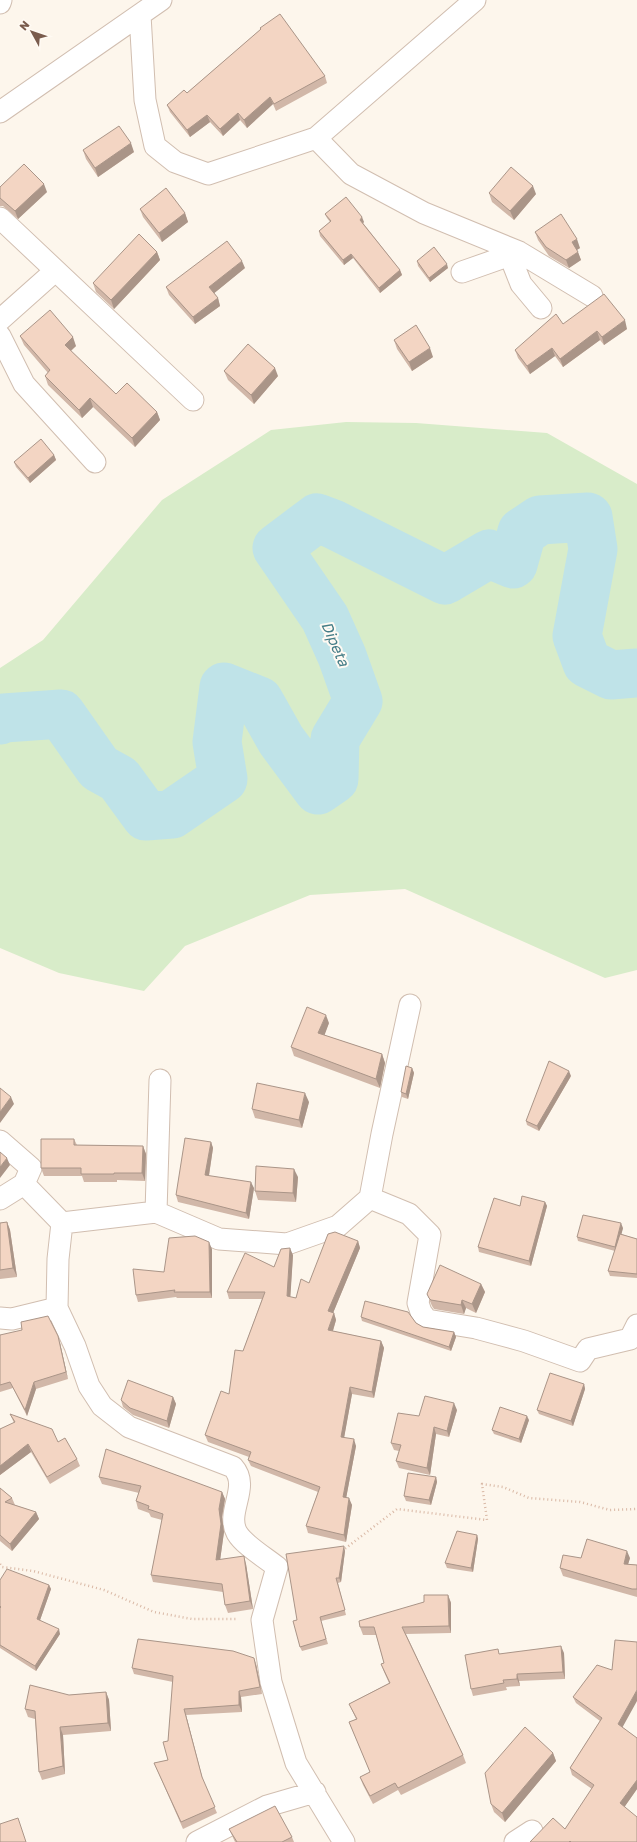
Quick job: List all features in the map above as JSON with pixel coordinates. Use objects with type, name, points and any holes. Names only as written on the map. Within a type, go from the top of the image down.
[{"type":"street","points":[[0,112],[161,0]]},
{"type":"street","points":[[140,15],[145,100],[155,146],[175,162],[208,174],[316,138],[475,0]]},
{"type":"street","points":[[316,138],[351,174],[424,213],[515,254],[592,296]]},
{"type":"street","points":[[0,218],[192,400]]},
{"type":"street","points":[[462,272],[515,254]]},
{"type":"street","points":[[515,254],[520,284],[541,308]]},
{"type":"street","points":[[0,320],[55,270]]},
{"type":"street","points":[[0,336],[24,384],[95,462]]},
{"type":"street","points":[[62,1223],[156,1212],[219,1239],[287,1244],[338,1226],[370,1198],[410,1004]]},
{"type":"street","points":[[156,1212],[160,1080]]},
{"type":"street","points":[[0,1142],[31,1168],[24,1184],[0,1199]]},
{"type":"street","points":[[24,1184],[62,1223]]},
{"type":"street","points":[[370,1198],[409,1214],[430,1235],[418,1303],[421,1312],[427,1320],[476,1328],[524,1341],[580,1361],[588,1348],[630,1339],[637,1325]]},
{"type":"street","points":[[62,1223],[58,1259],[57,1308],[75,1346],[89,1386],[102,1406],[129,1427],[233,1467],[238,1473],[240,1479],[234,1517],[236,1531],[240,1538],[277,1567],[262,1620],[271,1682],[296,1763],[344,1842]]},
{"type":"street","points":[[0,1318],[12,1319],[57,1308]]},
{"type":"street","points":[[197,1842],[267,1806],[315,1792]]},
{"type":"path","points":[[339,1554],[397,1509],[486,1520],[482,1484],[503,1487],[530,1498],[580,1502],[610,1510],[637,1509]]},
{"type":"path","points":[[0,1564],[2,1567],[33,1571],[104,1590],[154,1612],[192,1619],[262,1620]]},
{"type":"green space","points":[[346,422],[416,423],[547,433],[637,484],[637,970],[605,978],[405,889],[310,895],[185,946],[144,991],[59,973],[0,948],[0,668],[43,640],[162,500],[271,430]]},
{"type":"building","points":[[280,14],[325,76],[274,104],[270,97],[244,120],[238,113],[220,129],[207,115],[187,130],[167,105],[184,90],[187,93],[261,29],[260,28]]},
{"type":"building","points":[[119,126],[131,143],[95,168],[83,150]]},
{"type":"building","points":[[24,164],[44,184],[15,211],[0,198],[0,187]]},
{"type":"building","points":[[511,167],[533,186],[510,211],[489,193]]},
{"type":"building","points":[[166,188],[185,213],[159,233],[140,209]]},
{"type":"building","points":[[346,197],[362,217],[360,220],[400,270],[379,288],[351,254],[343,260],[319,231],[331,221],[325,214]]},
{"type":"building","points":[[561,214],[577,239],[572,242],[578,252],[566,260],[546,247],[535,232]]},
{"type":"building","points":[[139,234],[157,252],[111,300],[93,283]]},
{"type":"building","points":[[227,241],[242,261],[209,287],[218,298],[193,317],[166,287]]},
{"type":"building","points":[[434,247],[447,264],[429,278],[417,261]]},
{"type":"building","points":[[604,294],[625,320],[602,337],[597,331],[560,359],[552,348],[527,366],[515,350],[556,314],[563,324]]},
{"type":"building","points":[[50,310],[73,337],[65,345],[116,394],[127,383],[157,412],[132,438],[90,398],[79,410],[45,376],[50,370],[20,336]]},
{"type":"building","points":[[416,325],[430,348],[409,362],[394,340]]},
{"type":"building","points":[[248,344],[275,368],[251,395],[224,371]]},
{"type":"building","points":[[41,439],[54,455],[28,478],[14,462]]},
{"type":"building","points":[[307,1007],[326,1015],[318,1033],[382,1054],[376,1079],[291,1047]]},
{"type":"building","points":[[549,1061],[569,1071],[537,1126],[526,1121]]},
{"type":"building","points":[[406,1066],[412,1068],[406,1094],[401,1092]]},
{"type":"building","points":[[257,1083],[305,1093],[299,1120],[252,1109]]},
{"type":"building","points":[[0,1088],[11,1097],[0,1112]]},
{"type":"building","points":[[185,1138],[211,1142],[205,1175],[251,1182],[246,1213],[176,1195]]},
{"type":"building","points":[[41,1139],[74,1139],[74,1145],[143,1146],[142,1173],[81,1174],[81,1168],[41,1168]]},
{"type":"building","points":[[0,1152],[7,1158],[0,1167]]},
{"type":"building","points":[[256,1166],[294,1169],[293,1193],[255,1191]]},
{"type":"building","points":[[522,1196],[545,1202],[529,1261],[478,1247],[494,1198],[520,1206]]},
{"type":"building","points":[[583,1215],[621,1223],[615,1247],[577,1237]]},
{"type":"building","points":[[7,1222],[13,1268],[0,1270],[0,1223]]},
{"type":"building","points":[[335,1232],[358,1241],[328,1311],[334,1313],[328,1330],[381,1341],[372,1392],[350,1387],[341,1437],[354,1439],[343,1497],[349,1498],[344,1535],[306,1526],[320,1487],[248,1460],[251,1452],[205,1435],[221,1391],[229,1394],[235,1350],[243,1351],[265,1292],[227,1292],[245,1253],[274,1267],[281,1249],[290,1248],[287,1296],[296,1298],[301,1279],[309,1283],[328,1234]]},
{"type":"building","points":[[620,1234],[637,1239],[637,1274],[608,1271]]},
{"type":"building","points":[[195,1236],[209,1242],[210,1292],[174,1292],[175,1290],[136,1295],[133,1269],[164,1272],[169,1238]]},
{"type":"building","points":[[440,1265],[481,1284],[472,1304],[462,1300],[461,1305],[431,1300],[429,1298],[427,1294]]},
{"type":"building","points":[[365,1301],[408,1312],[416,1323],[423,1327],[454,1332],[449,1347],[361,1317]]},
{"type":"building","points":[[48,1316],[58,1336],[66,1372],[34,1382],[25,1410],[10,1382],[0,1385],[0,1335],[22,1330],[21,1322]]},
{"type":"building","points":[[550,1373],[584,1384],[571,1421],[537,1410]]},
{"type":"building","points":[[128,1380],[173,1397],[167,1421],[130,1408],[121,1400]]},
{"type":"building","points":[[425,1396],[454,1403],[447,1431],[434,1427],[427,1468],[396,1461],[401,1445],[391,1443],[398,1413],[419,1416]]},
{"type":"building","points":[[500,1407],[527,1416],[519,1439],[492,1430]]},
{"type":"building","points":[[10,1414],[52,1429],[58,1442],[65,1438],[77,1459],[47,1477],[28,1444],[0,1466],[0,1429],[15,1422]]},
{"type":"building","points":[[106,1449],[222,1492],[219,1509],[221,1524],[216,1560],[244,1556],[250,1601],[225,1605],[222,1584],[151,1575],[163,1514],[148,1509],[149,1506],[136,1501],[141,1486],[99,1477]]},
{"type":"building","points":[[408,1473],[436,1477],[429,1500],[404,1496]]},
{"type":"building","points":[[0,1488],[12,1498],[5,1502],[36,1512],[10,1544],[0,1535]]},
{"type":"building","points":[[457,1531],[477,1535],[471,1568],[445,1563]]},
{"type":"building","points":[[587,1539],[627,1551],[624,1564],[637,1565],[637,1589],[632,1589],[560,1568],[563,1555],[581,1558]]},
{"type":"building","points":[[344,1546],[339,1578],[336,1578],[345,1610],[320,1617],[326,1639],[300,1647],[293,1621],[297,1620],[286,1554]]},
{"type":"building","points":[[7,1569],[49,1585],[37,1619],[59,1629],[35,1666],[0,1645],[0,1580]]},
{"type":"building","points":[[424,1595],[448,1595],[449,1626],[402,1627],[463,1755],[398,1788],[395,1783],[370,1796],[360,1777],[370,1772],[349,1722],[357,1719],[349,1704],[390,1683],[381,1664],[384,1663],[374,1627],[360,1627],[359,1621],[424,1602]]},
{"type":"building","points":[[138,1639],[233,1651],[254,1658],[260,1687],[239,1691],[239,1705],[184,1709],[202,1777],[215,1807],[181,1822],[154,1763],[168,1760],[163,1742],[168,1741],[173,1676],[132,1668]]},
{"type":"building","points":[[615,1640],[637,1642],[637,1690],[618,1724],[637,1738],[637,1780],[620,1803],[637,1817],[637,1842],[530,1842],[553,1818],[565,1829],[594,1785],[570,1768],[602,1718],[573,1697],[597,1665],[612,1670]]},
{"type":"building","points":[[561,1646],[563,1672],[517,1674],[517,1679],[503,1680],[504,1683],[471,1689],[465,1655],[498,1649],[499,1654]]},
{"type":"building","points":[[30,1685],[69,1695],[106,1692],[108,1723],[60,1727],[63,1766],[39,1772],[35,1711],[25,1709]]},
{"type":"building","points":[[525,1727],[553,1753],[502,1813],[491,1804],[485,1773]]},
{"type":"building","points":[[275,1806],[292,1837],[282,1842],[237,1842],[229,1829]]},
{"type":"building","points":[[18,1818],[26,1842],[0,1842],[0,1824]]},
{"type":"waterway","name":"Dipeta","points":[[0,720],[4,718],[61,714],[99,768],[119,779],[146,816],[172,814],[223,779],[217,742],[224,687],[259,701],[281,740],[318,790],[334,779],[335,739],[358,701],[342,656],[325,618],[277,548],[317,518],[333,524],[445,580],[489,554],[513,564],[522,532],[540,520],[588,517],[593,549],[577,636],[587,663],[611,675],[637,673]]}]
